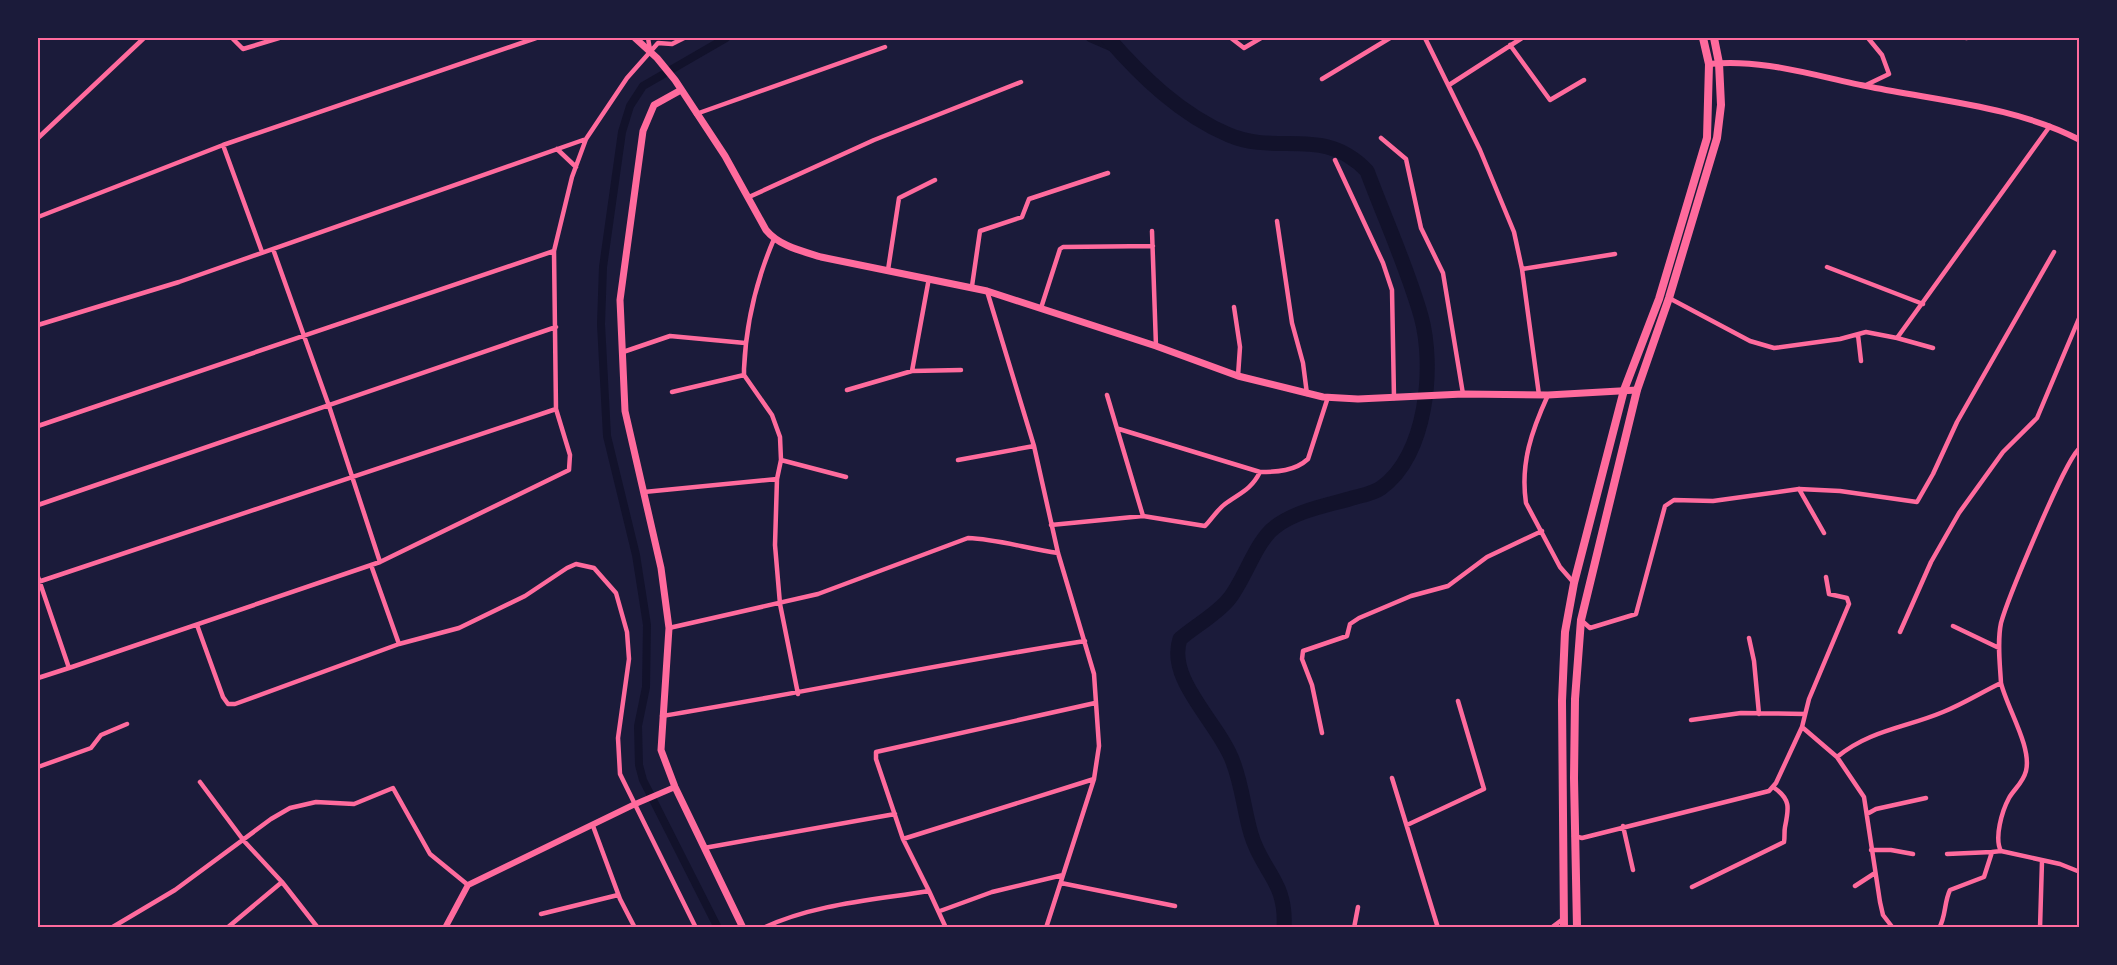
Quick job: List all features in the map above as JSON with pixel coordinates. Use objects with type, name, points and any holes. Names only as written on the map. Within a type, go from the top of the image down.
[{"type":"main road","points":[[635,38],[657,57],[675,80],[766,230],[774,239],[821,257],[972,286],[1156,346],[1238,376],[1328,398],[1395,398],[1463,394],[1548,395],[1636,390]]},
{"type":"main road","points":[[1563,923],[1562,701],[1565,632],[1574,583],[1624,390],[1659,298],[1707,138],[1709,64],[1703,38]]},
{"type":"main road","points":[[1577,927],[1574,836],[1575,699],[1581,620],[1636,390],[1669,298],[1717,138],[1721,105],[1719,63],[1714,38]]},
{"type":"main road","points":[[681,90],[654,105],[644,131],[620,300],[625,411],[662,568],[669,628],[661,750],[671,789],[704,848],[743,927]]},
{"type":"street","points":[[38,138],[144,38]]},
{"type":"street","points":[[232,38],[243,49],[279,38]]},
{"type":"street","points":[[38,217],[223,145],[536,38]]},
{"type":"street","points":[[648,38],[650,50]]},
{"type":"street","points":[[38,678],[380,562],[569,470],[570,455],[556,409],[554,251],[576,167],[586,139],[627,78],[650,50],[658,43],[672,44],[684,38]]},
{"type":"street","points":[[1231,38],[1244,48],[1261,38]]},
{"type":"street","points":[[1322,79],[1390,38]]},
{"type":"street","points":[[1425,38],[1480,150],[1514,232],[1522,269],[1539,395]]},
{"type":"street","points":[[1449,85],[1522,38]]},
{"type":"street","points":[[1864,86],[1889,74],[1882,55],[1868,38]]},
{"type":"street","points":[[1510,45],[1550,100],[1584,80]]},
{"type":"street","points":[[696,114],[885,47]]},
{"type":"street","points":[[1709,64],[1784,69],[2008,114],[2049,126],[2079,140]]},
{"type":"street","points":[[748,197],[885,135],[1021,82]]},
{"type":"street","points":[[1897,338],[2049,126]]},
{"type":"street","points":[[1381,138],[1406,159],[1421,228],[1443,273],[1463,394]]},
{"type":"street","points":[[38,325],[179,282],[586,139]]},
{"type":"street","points":[[223,145],[262,252]]},
{"type":"street","points":[[557,149],[576,167]]},
{"type":"street","points":[[1335,160],[1383,262],[1392,290],[1395,398]]},
{"type":"street","points":[[972,286],[976,244],[980,231],[1022,217],[1029,199],[1108,172]]},
{"type":"street","points":[[888,270],[899,198],[935,180]]},
{"type":"street","points":[[1278,221],[1292,323],[1303,363],[1307,394]]},
{"type":"street","points":[[1152,231],[1156,346]]},
{"type":"street","points":[[774,239],[762,267],[748,319],[744,375],[772,415],[780,437],[781,460],[777,480],[774,536],[780,604],[798,694]]},
{"type":"street","points":[[1041,308],[1059,249],[1063,247],[1153,246]]},
{"type":"street","points":[[273,249],[329,406],[380,562]]},
{"type":"street","points":[[38,426],[305,338],[554,251]]},
{"type":"street","points":[[1581,620],[1590,628],[1636,614],[1668,502],[1674,500],[1713,501],[1799,489],[1840,491],[1917,502],[1957,422],[2054,252]]},
{"type":"street","points":[[1522,269],[1614,254]]},
{"type":"street","points":[[1827,267],[1923,304]]},
{"type":"street","points":[[912,371],[929,278]]},
{"type":"street","points":[[987,291],[1034,446],[1058,554],[1094,675],[1099,746],[1094,779],[1046,927]]},
{"type":"street","points":[[1669,298],[1741,337],[1774,348],[1874,332],[1933,348]]},
{"type":"street","points":[[1234,307],[1240,347],[1238,376]]},
{"type":"street","points":[[1900,632],[1931,562],[1959,513],[2003,452],[2037,418],[2079,316]]},
{"type":"street","points":[[38,505],[556,327]]},
{"type":"street","points":[[1858,335],[1861,361]]},
{"type":"street","points":[[623,352],[670,336],[745,343]]},
{"type":"street","points":[[847,390],[912,371],[961,369]]},
{"type":"street","points":[[672,392],[744,375]]},
{"type":"street","points":[[1107,395],[1119,429],[1143,516]]},
{"type":"street","points":[[1548,395],[1533,429],[1524,471],[1526,503],[1560,567],[1574,583]]},
{"type":"street","points":[[1119,429],[1260,472],[1292,468],[1308,459],[1328,398]]},
{"type":"street","points":[[69,668],[38,580],[352,479],[556,409]]},
{"type":"street","points":[[958,460],[1034,446]]},
{"type":"street","points":[[2001,851],[1996,835],[2009,798],[2024,777],[2027,766],[2024,747],[2005,702],[2001,683],[1999,648],[2001,624],[2056,491],[2073,453],[2079,448]]},
{"type":"street","points":[[781,460],[846,477]]},
{"type":"street","points":[[1051,525],[1143,516],[1205,526],[1225,504],[1244,494],[1254,484],[1260,472]]},
{"type":"street","points":[[644,492],[777,480]]},
{"type":"street","points":[[1799,489],[1824,533]]},
{"type":"street","points":[[1322,733],[1312,685],[1301,656],[1303,651],[1347,636],[1350,624],[1359,618],[1411,596],[1456,582],[1487,557],[1542,531]]},
{"type":"street","points":[[669,628],[818,594],[968,538],[990,539],[1006,545],[1058,554]]},
{"type":"street","points":[[197,625],[223,697],[228,704],[247,701],[399,644],[459,628],[491,615],[567,568],[586,564],[594,568],[616,593],[627,632],[629,659],[619,747],[620,774],[696,927]]},
{"type":"street","points":[[371,565],[399,644]]},
{"type":"street","points":[[1574,836],[1582,838],[1761,793],[1773,787],[1802,726],[1809,699],[1849,604],[1847,598],[1829,594],[1826,577]]},
{"type":"street","points":[[1953,626],[1999,648]]},
{"type":"street","points":[[1749,638],[1754,662],[1759,714]]},
{"type":"street","points":[[662,716],[798,694],[970,658],[1085,641]]},
{"type":"street","points":[[1837,757],[1855,742],[1945,711],[2001,683]]},
{"type":"street","points":[[1407,825],[1484,789],[1458,701]]},
{"type":"street","points":[[946,927],[903,839],[876,759],[876,752],[1095,703]]},
{"type":"street","points":[[1691,720],[1715,715],[1805,714]]},
{"type":"street","points":[[38,767],[91,748],[101,735],[127,724]]},
{"type":"street","points":[[1802,726],[1837,757],[1864,797],[1883,915],[1893,927]]},
{"type":"street","points":[[1392,778],[1438,927]]},
{"type":"street","points":[[903,839],[1094,779]]},
{"type":"street","points":[[200,782],[244,840],[318,927]]},
{"type":"street","points":[[1692,887],[1784,842],[1790,809],[1786,798],[1773,787]]},
{"type":"street","points":[[111,927],[175,890],[271,819],[296,806],[316,802],[354,804],[393,788],[430,854],[468,885]]},
{"type":"street","points":[[445,927],[468,885],[593,826],[636,803],[671,789]]},
{"type":"street","points":[[1867,814],[1876,809],[1926,798]]},
{"type":"street","points":[[704,848],[895,814]]},
{"type":"street","points":[[593,826],[618,895],[629,921],[635,927]]},
{"type":"street","points":[[1623,826],[1633,870]]},
{"type":"street","points":[[1871,850],[1891,850],[1913,854]]},
{"type":"street","points":[[1947,854],[2001,851],[2079,872]]},
{"type":"street","points":[[1939,927],[1943,921],[1946,899],[1950,890],[1984,878],[1992,852]]},
{"type":"street","points":[[2040,927],[2042,861]]},
{"type":"street","points":[[1855,886],[1875,873]]},
{"type":"street","points":[[940,911],[992,892],[1063,875]]},
{"type":"street","points":[[227,927],[282,882]]},
{"type":"street","points":[[1061,883],[1175,906]]},
{"type":"street","points":[[763,927],[783,918],[830,906],[929,891]]},
{"type":"street","points":[[541,914],[618,895]]},
{"type":"street","points":[[1354,927],[1358,907]]},
{"type":"street","points":[[1551,927],[1563,923]]},
{"type":"waterway","points":[[718,928],[643,780],[639,765],[638,726],[646,687],[647,625],[636,555],[607,436],[601,324],[603,267],[622,132],[630,106],[643,86],[726,38]]},
{"type":"waterway","points":[[1090,38],[1120,51]]},
{"type":"waterway","points":[[1108,38],[1148,80],[1178,106],[1211,127],[1247,141],[1317,145],[1334,149],[1351,157],[1367,171],[1409,279],[1425,336],[1427,384],[1424,409],[1409,455],[1396,473],[1375,491],[1303,512],[1275,527],[1262,541],[1229,599],[1180,639],[1178,654],[1181,670],[1196,702],[1226,747],[1233,762],[1251,834],[1282,899],[1284,928]]}]
